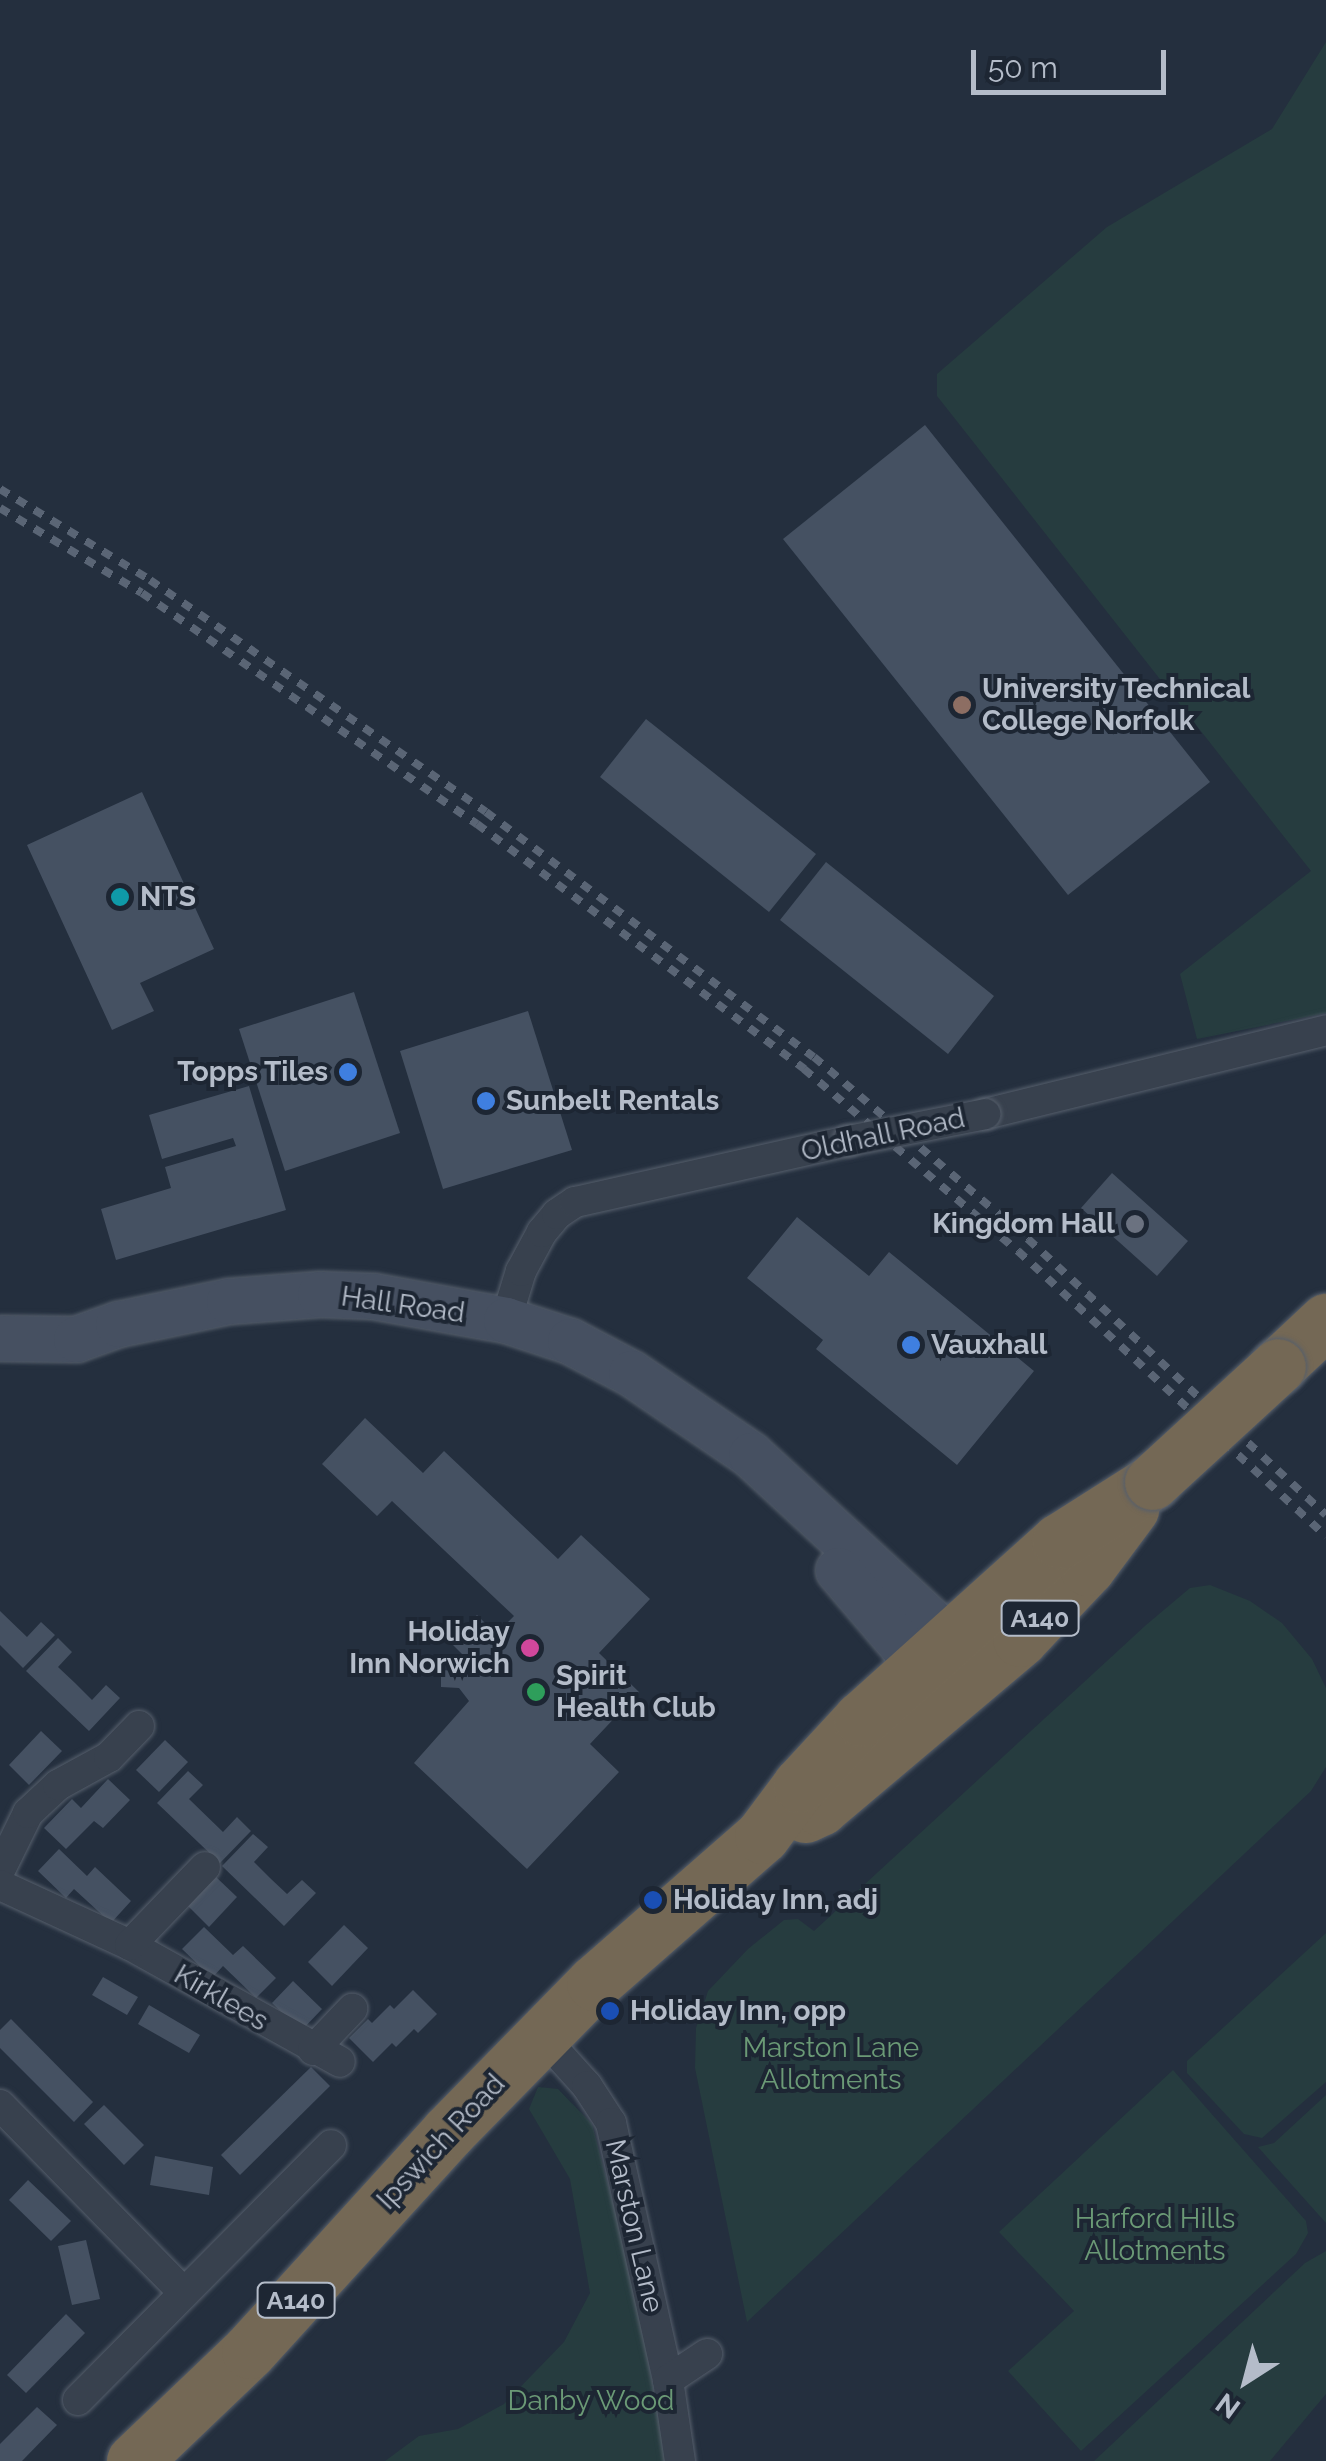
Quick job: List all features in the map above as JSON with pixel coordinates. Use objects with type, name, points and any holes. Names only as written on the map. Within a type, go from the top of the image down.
[{"type":"highway","name":"Ipswich Road","points":[[134,2461],[249,2351],[594,1983],[762,1836],[800,1785],[1072,1558],[1120,1524],[1152,1482],[1326,1320]]},
{"type":"highway","name":"Ipswich Road","points":[[944,1666],[1060,1540],[1152,1482]]},
{"type":"street","name":"Oldhall Road","points":[[506,1320],[521,1272],[542,1232],[557,1214],[575,1202],[985,1114],[1326,1030]]},
{"type":"street","name":"Hall Road","points":[[0,1338],[76,1339],[118,1324],[229,1300],[320,1294],[373,1296],[506,1320],[570,1342],[670,1399],[944,1666]]},
{"type":"street","name":"Hall Road","points":[[0,1310],[118,1324]]},
{"type":"street","points":[[0,1870],[28,1814],[58,1785],[109,1757],[139,1726]]},
{"type":"street","points":[[130,1945],[205,1866]]},
{"type":"street","name":"Kirklees","points":[[0,1885],[130,1945],[326,2056],[352,2010]]},
{"type":"street","name":"Marston Lane","points":[[542,2036],[577,2073],[611,2123],[668,2380],[680,2461]]},
{"type":"street","points":[[0,2105],[183,2292]]},
{"type":"street","points":[[78,2400],[331,2145]]},
{"type":"street","points":[[668,2380],[707,2354]]},
{"type":"green space","points":[[1326,42],[1326,1013],[1197,1039],[1180,974],[1311,871],[937,396],[937,374],[1107,227],[1272,129]]},
{"type":"green space","name":"Marston Lane Allotments","points":[[1210,1585],[1250,1601],[1282,1623],[1312,1659],[1326,1688],[1326,1767],[1311,1791],[747,2322],[695,2068],[696,2028],[708,1991],[748,1949],[784,1920],[798,1919],[814,1931],[1146,1625],[1190,1588]]},
{"type":"green space","name":"Harford Hills Allotments","points":[[1326,1933],[1326,2082],[1262,2138],[1244,2134],[1187,2073],[1187,2061]]},
{"type":"green space","name":"Harford Hills Allotments","points":[[1173,2070],[1306,2221],[1308,2233],[1296,2254],[1081,2451],[1008,2371],[1074,2311],[999,2232]]},
{"type":"green space","name":"Danby Wood","points":[[538,2087],[558,2089],[592,2124],[636,2291],[666,2461],[385,2461],[419,2436],[458,2429],[504,2404],[564,2342],[590,2293],[570,2179],[529,2109]]},
{"type":"green space","name":"Harford Hills Allotments","points":[[1326,2095],[1326,2223],[1258,2147],[1274,2143]]},
{"type":"green space","name":"Harford Hills Allotments","points":[[1326,2251],[1326,2394],[1270,2461],[1094,2461],[1305,2263]]},
{"type":"building","points":[[925,425],[1210,782],[1068,895],[783,539]]},
{"type":"building","points":[[646,719],[816,854],[769,912],[600,777]]},
{"type":"building","name":"NTS","points":[[142,792],[214,949],[140,983],[154,1011],[112,1030],[27,845]]},
{"type":"building","points":[[826,862],[994,996],[948,1054],[780,920]]},
{"type":"building","points":[[354,992],[400,1133],[285,1171],[239,1029]]},
{"type":"building","name":"Sunbelt Rentals","points":[[528,1011],[572,1150],[443,1189],[400,1051]]},
{"type":"building","points":[[249,1086],[286,1210],[116,1260],[101,1209],[171,1188],[165,1167],[236,1146],[233,1138],[162,1159],[149,1115]]},
{"type":"building","name":"Kingdom Hall","points":[[1112,1173],[1188,1241],[1157,1276],[1081,1208]]},
{"type":"building","name":"Vauxhall","points":[[797,1217],[869,1276],[889,1252],[1034,1371],[957,1465],[816,1349],[823,1340],[747,1278]]},
{"type":"building","name":"Holiday Inn Norwich","points":[[365,1418],[423,1473],[444,1451],[558,1559],[581,1535],[650,1599],[599,1653],[639,1692],[590,1744],[619,1772],[527,1869],[414,1763],[469,1701],[459,1688],[441,1687],[441,1670],[459,1671],[469,1661],[450,1642],[477,1615],[496,1634],[514,1616],[392,1501],[377,1516],[322,1464]]},
{"type":"building","points":[[0,1611],[27,1637],[41,1622],[55,1635],[23,1668],[0,1645]]},
{"type":"building","points":[[58,1638],[72,1652],[58,1667],[92,1700],[106,1685],[120,1698],[89,1731],[26,1671]]},
{"type":"building","points":[[41,1731],[62,1751],[29,1785],[9,1765]]},
{"type":"building","points":[[165,1740],[188,1762],[159,1792],[136,1770]]},
{"type":"building","points":[[188,1771],[203,1785],[189,1799],[223,1832],[237,1817],[251,1831],[220,1863],[157,1803]]},
{"type":"building","points":[[108,1779],[130,1800],[103,1828],[94,1821],[66,1849],[44,1828],[72,1799],[81,1808]]},
{"type":"building","points":[[253,1834],[268,1847],[254,1862],[287,1894],[302,1880],[316,1893],[284,1926],[222,1866]]},
{"type":"building","points":[[59,1849],[87,1876],[95,1867],[131,1901],[111,1923],[74,1889],[66,1898],[38,1871]]},
{"type":"building","points":[[216,1877],[237,1897],[209,1927],[188,1906]]},
{"type":"building","points":[[344,1925],[368,1948],[332,1986],[308,1962]]},
{"type":"building","points":[[204,1927],[233,1955],[243,1946],[276,1978],[256,1998],[223,1966],[212,1978],[182,1949]]},
{"type":"building","points":[[103,1977],[138,1997],[127,2015],[92,1995]]},
{"type":"building","points":[[293,1981],[322,2009],[301,2031],[272,2003]]},
{"type":"building","points":[[413,1990],[437,2014],[418,2033],[414,2029],[396,2047],[392,2043],[373,2062],[349,2038],[368,2019],[372,2023],[390,2005],[394,2009]]},
{"type":"building","points":[[149,2005],[200,2035],[189,2053],[138,2024]]},
{"type":"building","points":[[11,2019],[93,2102],[74,2122],[0,2048],[0,2030]]},
{"type":"building","points":[[311,2067],[330,2086],[240,2175],[221,2155]]},
{"type":"building","points":[[104,2105],[144,2145],[124,2165],[84,2124]]},
{"type":"building","points":[[155,2156],[213,2167],[209,2195],[150,2185]]},
{"type":"building","points":[[28,2180],[71,2221],[51,2241],[9,2200]]},
{"type":"building","points":[[86,2240],[100,2299],[72,2305],[58,2246]]},
{"type":"building","points":[[66,2314],[85,2333],[26,2393],[7,2375]]},
{"type":"building","points":[[37,2407],[57,2425],[22,2461],[0,2461],[0,2444]]},
{"type":"railway","points":[[0,489],[150,580],[486,812],[814,1057],[1028,1239],[1326,1515]]},
{"type":"railway","points":[[0,508],[142,593],[477,824],[804,1069],[1018,1251],[1326,1536]]},
{"type":"place","name":"University Technical College Norfolk","points":[[962,705]]},
{"type":"place","name":"NTS","points":[[120,897]]},
{"type":"place","name":"Topps Tiles","points":[[348,1072]]},
{"type":"place","name":"Sunbelt Rentals","points":[[486,1101]]},
{"type":"place","name":"Kingdom Hall","points":[[1135,1224]]},
{"type":"place","name":"Vauxhall","points":[[911,1345]]},
{"type":"place","name":"Holiday Inn Norwich","points":[[530,1648]]},
{"type":"place","name":"Spirit Health Club","points":[[536,1692]]},
{"type":"place","name":"Holiday Inn, adj","points":[[653,1900]]},
{"type":"place","name":"Holiday Inn, opp","points":[[610,2011]]}]
